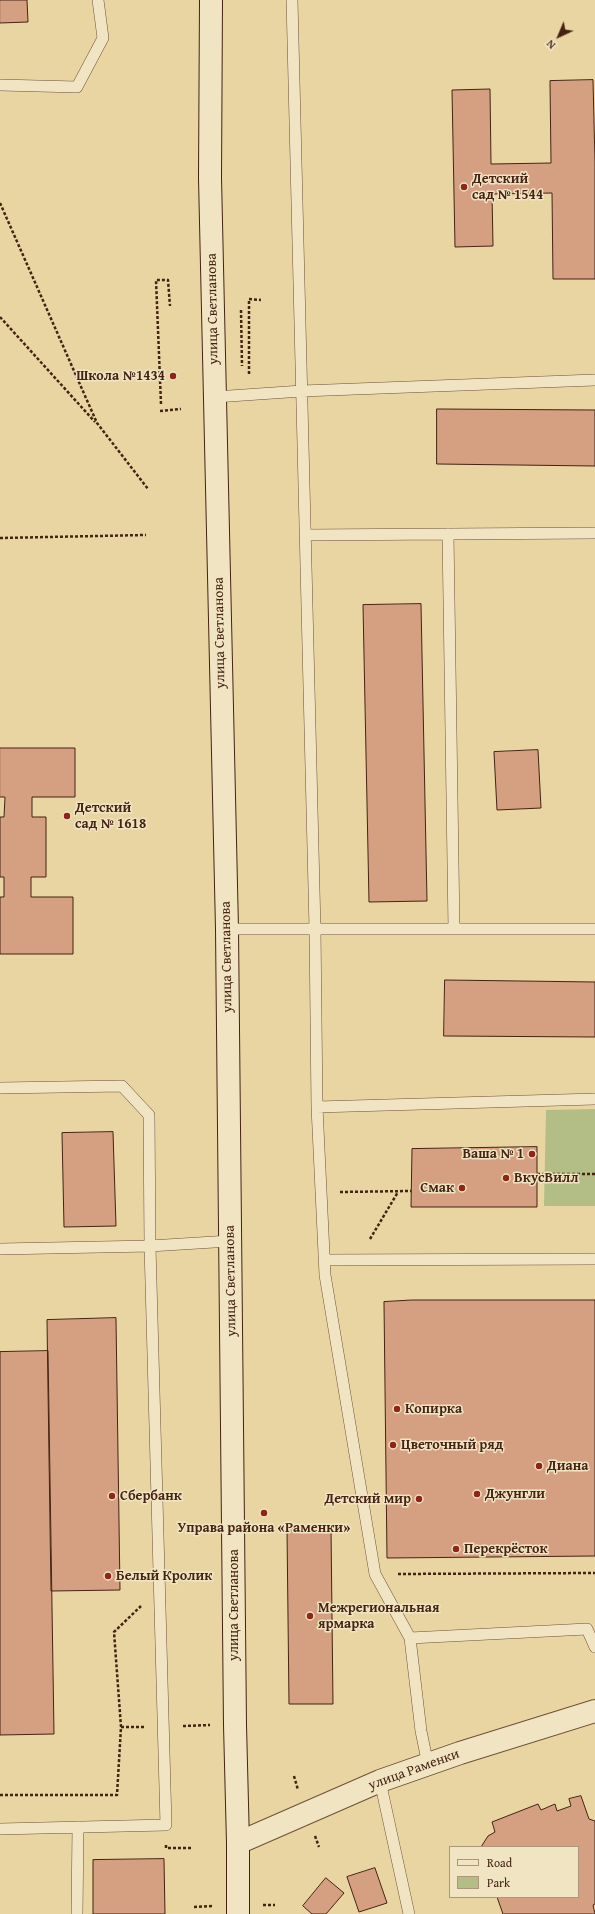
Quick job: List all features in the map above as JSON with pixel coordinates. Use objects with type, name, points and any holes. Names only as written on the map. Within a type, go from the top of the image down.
[{"type":"street","name":"улица Светланова","points":[[211,0],[210,178],[227,929],[238,1914]]},
{"type":"street","name":"улица Раменки","points":[[238,1843],[380,1781],[595,1711]]},
{"type":"lane","points":[[0,85],[77,87],[102,38],[98,0]]},
{"type":"lane","points":[[292,0],[315,929],[317,1107],[324,1260],[326,1282],[375,1574],[410,1638],[421,1731],[428,1765]]},
{"type":"lane","points":[[215,397],[302,391],[595,380]]},
{"type":"lane","points":[[305,535],[595,533]]},
{"type":"lane","points":[[448,534],[454,929]]},
{"type":"lane","points":[[227,929],[595,929]]},
{"type":"lane","points":[[0,1088],[122,1086],[149,1115],[150,1246],[166,1825],[0,1829]]},
{"type":"lane","points":[[317,1107],[595,1099]]},
{"type":"lane","points":[[0,1249],[150,1246],[230,1241]]},
{"type":"lane","points":[[324,1260],[595,1260]]},
{"type":"lane","points":[[410,1638],[587,1629],[595,1647]]},
{"type":"lane","points":[[380,1781],[409,1914]]},
{"type":"lane","points":[[77,1914],[78,1827]]},
{"type":"path","points":[[0,203],[97,423]]},
{"type":"path","points":[[161,404],[156,280],[168,280],[170,306]]},
{"type":"path","points":[[241,310],[242,374],[250,374],[249,299],[261,300]]},
{"type":"path","points":[[0,317],[97,423],[148,489]]},
{"type":"path","points":[[160,411],[181,409]]},
{"type":"path","points":[[0,538],[146,535]]},
{"type":"path","points":[[537,1174],[595,1174]]},
{"type":"path","points":[[358,1260],[398,1191]]},
{"type":"path","points":[[321,1192],[411,1191]]},
{"type":"path","points":[[375,1574],[595,1573]]},
{"type":"path","points":[[0,1795],[116,1795],[121,1727],[114,1632],[142,1605]]},
{"type":"path","points":[[121,1727],[235,1724]]},
{"type":"green space","points":[[595,1109],[595,1206],[544,1206],[546,1110]]},
{"type":"building","points":[[0,0],[27,0],[28,22],[0,23]]},
{"type":"building","points":[[593,80],[595,279],[553,279],[552,193],[492,194],[493,246],[455,247],[452,90],[490,89],[491,164],[551,163],[550,81]]},
{"type":"building","points":[[437,409],[595,410],[595,466],[437,464]]},
{"type":"building","points":[[421,604],[427,901],[369,902],[363,605]]},
{"type":"building","points":[[0,748],[75,748],[75,797],[32,797],[32,817],[46,817],[46,877],[31,877],[31,897],[73,897],[73,954],[0,954],[0,897],[4,897],[4,877],[0,877],[0,817],[4,817],[5,797],[0,797]]},
{"type":"building","points":[[538,750],[541,808],[497,810],[494,752]]},
{"type":"building","points":[[445,980],[595,982],[595,1037],[444,1036]]},
{"type":"building","points":[[113,1132],[116,1226],[64,1227],[62,1133]]},
{"type":"building","points":[[537,1147],[537,1207],[411,1207],[412,1149]]},
{"type":"building","points":[[412,1300],[595,1300],[595,1556],[387,1558],[384,1302]]},
{"type":"building","points":[[116,1318],[120,1590],[51,1591],[47,1320]]},
{"type":"building","points":[[48,1351],[54,1734],[0,1735],[0,1352]]},
{"type":"building","name":"Межрегиональная ярмарка","points":[[331,1528],[333,1704],[289,1704],[287,1529]]},
{"type":"building","points":[[581,1796],[589,1819],[595,1821],[595,1904],[593,1905],[595,1914],[503,1914],[497,1898],[579,1898],[579,1846],[482,1846],[488,1836],[495,1832],[492,1822],[538,1804],[541,1810],[555,1804],[557,1811],[571,1806],[569,1799]]},
{"type":"building","points":[[164,1859],[165,1914],[93,1914],[93,1860]]},
{"type":"building","points":[[375,1868],[387,1903],[359,1912],[347,1877]]},
{"type":"building","points":[[326,1878],[344,1893],[326,1914],[312,1914],[303,1906]]},
{"type":"place","name":"Детский сад № 1544","points":[[464,187]]},
{"type":"place","name":"Школа №1434","points":[[173,376]]},
{"type":"place","name":"Детский сад № 1618","points":[[67,816]]},
{"type":"place","name":"Ваша № 1","points":[[532,1154]]},
{"type":"place","name":"ВкусВилл","points":[[506,1178]]},
{"type":"place","name":"Смак","points":[[462,1188]]},
{"type":"place","name":"Копирка","points":[[397,1409]]},
{"type":"place","name":"Цветочный ряд","points":[[393,1445]]},
{"type":"place","name":"Диана","points":[[539,1466]]},
{"type":"place","name":"Джунгли","points":[[477,1494]]},
{"type":"place","name":"Сбербанк","points":[[112,1496]]},
{"type":"place","name":"Детский мир","points":[[419,1499]]},
{"type":"place","name":"Управа района «Раменки»","points":[[264,1513]]},
{"type":"place","name":"Перекрёсток","points":[[456,1549]]},
{"type":"place","name":"Белый Кролик","points":[[108,1576]]},
{"type":"place","name":"Межрегиональная ярмарка","points":[[310,1616]]}]
